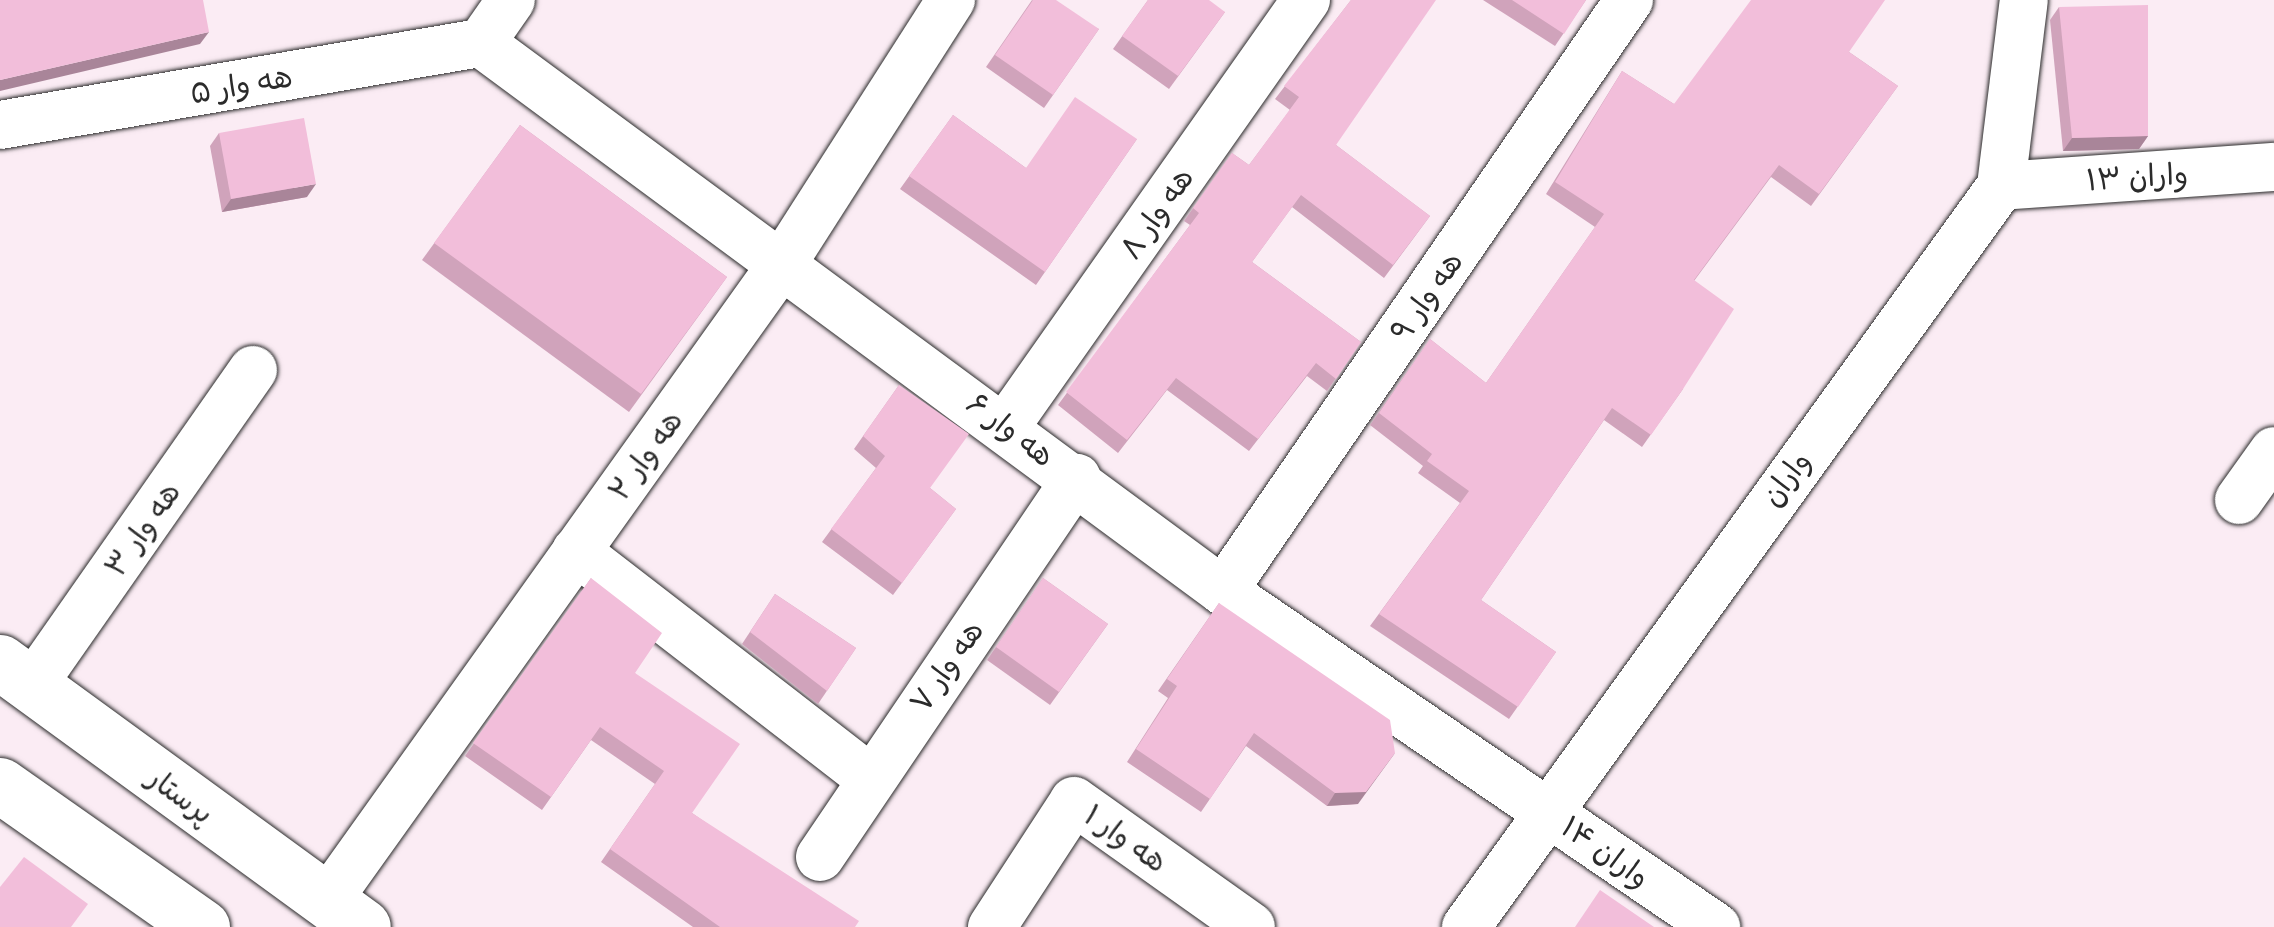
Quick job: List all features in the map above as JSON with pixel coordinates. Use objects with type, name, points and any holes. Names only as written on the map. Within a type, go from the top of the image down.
[{"type":"main road","name":"پرستار","points":[[16,675],[345,914]]},
{"type":"main road","points":[[0,785],[202,927]]},
{"type":"street","points":[[481,43],[511,0]]},
{"type":"street","name":"هه وار ۲","points":[[345,914],[576,551],[784,261],[952,0]]},
{"type":"street","name":"هه وار ۸","points":[[1006,426],[1306,0]]},
{"type":"street","name":"هه وار ۹","points":[[1223,592],[1630,0]]},
{"type":"street","name":"واران","points":[[1466,927],[1546,808],[2001,186],[2024,0]]},
{"type":"street","name":"هه وار ۵","points":[[0,125],[481,43]]},
{"type":"street","name":"هه وار ۶","points":[[481,43],[784,261],[1223,592],[1546,808]]},
{"type":"street","name":"واران ۱۳","points":[[2001,186],[2274,166]]},
{"type":"street","name":"هه وار ۳","points":[[16,675],[253,370]]},
{"type":"street","points":[[2239,500],[2274,451]]},
{"type":"street","name":"هه وار ۷","points":[[820,857],[868,777],[1076,478]]},
{"type":"street","points":[[576,551],[868,777]]},
{"type":"street","name":"هه وار ۱","points":[[992,927],[1074,801],[1250,927]]},
{"type":"street","name":"واران ۱۴","points":[[1546,808],[1716,927]]},
{"type":"building","points":[[0,0],[203,0],[209,32],[0,80]]},
{"type":"building","points":[[1033,0],[1056,0],[1099,29],[1053,95],[995,55]]},
{"type":"building","points":[[1148,0],[1209,0],[1225,12],[1178,76],[1122,36]]},
{"type":"building","points":[[1351,0],[1436,0],[1336,145],[1430,216],[1393,265],[1301,195],[1252,262],[1361,342],[1336,379],[1316,363],[1258,439],[1176,378],[1127,440],[1066,392],[1199,213],[1193,208],[1232,153],[1249,165],[1299,97],[1284,86]]},
{"type":"building","points":[[1512,0],[1586,0],[1564,34]]},
{"type":"building","points":[[1751,0],[1885,0],[1849,52],[1898,86],[1819,194],[1779,165],[1694,280],[1734,309],[1683,389],[1651,435],[1612,408],[1481,600],[1556,652],[1518,707],[1379,614],[1469,491],[1427,461],[1432,454],[1379,413],[1430,339],[1486,383],[1604,214],[1555,182],[1622,71],[1674,104]]},
{"type":"building","points":[[2148,5],[2148,136],[2072,138],[2059,7]]},
{"type":"building","points":[[1075,97],[1137,139],[1045,272],[909,176],[953,115],[1026,168]]},
{"type":"building","points":[[304,118],[316,184],[231,199],[219,133]]},
{"type":"building","points":[[520,125],[727,277],[641,394],[434,243]]},
{"type":"building","points":[[899,385],[969,434],[930,488],[956,509],[902,583],[831,529],[885,456],[863,436]]},
{"type":"building","points":[[591,578],[662,633],[635,673],[740,744],[692,813],[859,921],[855,927],[720,927],[610,849],[664,771],[600,727],[551,797],[473,743]]},
{"type":"building","points":[[1043,578],[1108,624],[1059,692],[996,647]]},
{"type":"building","points":[[775,594],[856,648],[827,691],[750,632]]},
{"type":"building","points":[[1219,603],[1390,720],[1395,753],[1366,792],[1335,793],[1254,733],[1210,799],[1136,749],[1177,686],[1167,679]]},
{"type":"building","points":[[24,857],[88,904],[71,927],[0,927],[0,887]]},
{"type":"building","points":[[1600,890],[1654,927],[1575,927]]}]
